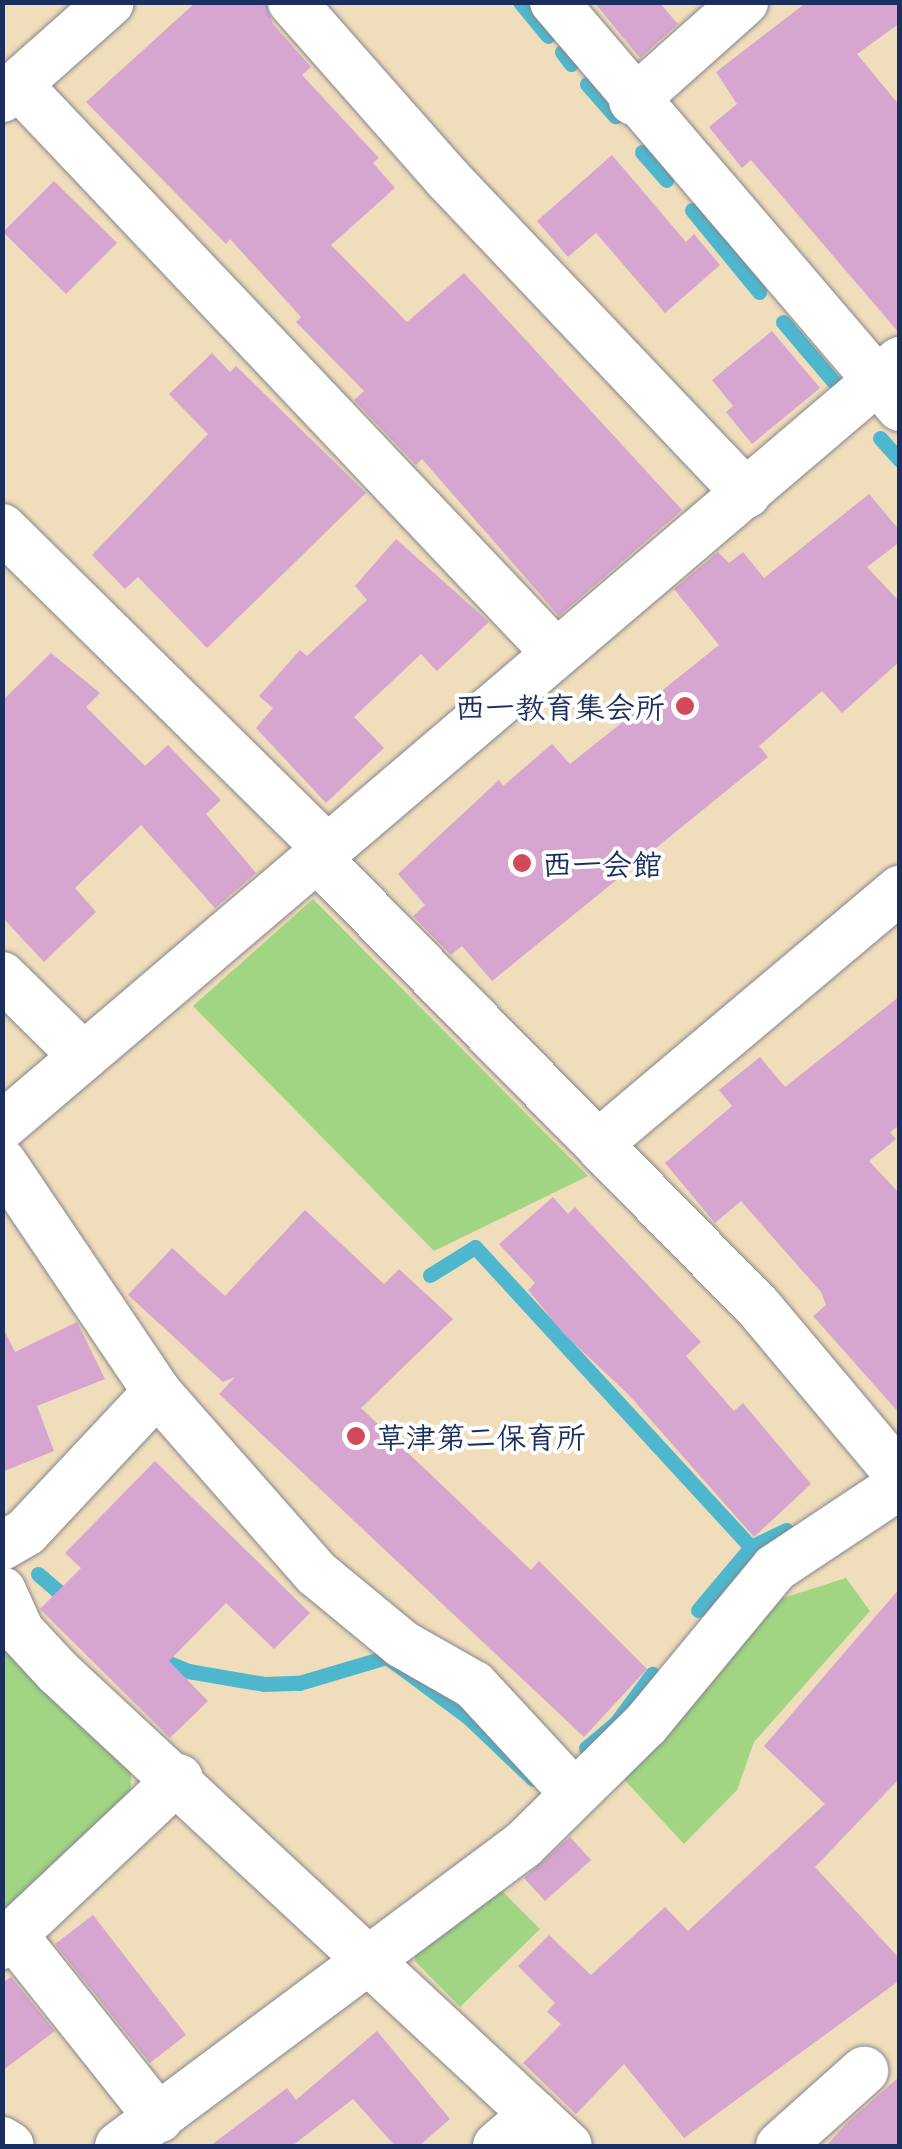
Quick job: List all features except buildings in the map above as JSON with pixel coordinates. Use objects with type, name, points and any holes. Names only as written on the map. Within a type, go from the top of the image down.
[{"type":"street","points":[[292,2],[448,179],[746,494]]},
{"type":"street","points":[[2,1126],[555,652],[746,494],[892,384],[633,101],[554,2]]},
{"type":"street","points":[[633,101],[744,2]]},
{"type":"street","points":[[93,7],[10,92],[555,652]]},
{"type":"street","points":[[2,528],[321,852],[760,1309],[897,1465],[774,1568],[646,1724],[572,1792],[523,1845],[119,2146]]},
{"type":"street","points":[[598,1144],[900,890]]},
{"type":"street","points":[[2,976],[82,1056]]},
{"type":"street","points":[[2,1162],[157,1392],[316,1572],[402,1644],[474,1686],[572,1792]]},
{"type":"street","points":[[2,1546],[26,1532],[157,1392]]},
{"type":"street","points":[[2,1591],[20,1631],[58,1672],[179,1778],[568,2146]]},
{"type":"street","points":[[159,2118],[8,1940],[179,1778]]},
{"type":"street","points":[[780,2146],[864,2071]]},
{"type":"street","points":[[497,2146],[534,2114]]},
{"type":"street","points":[[2,2141],[10,2146]]},
{"type":"green space","points":[[313,899],[588,1176],[434,1251],[193,1006]]},
{"type":"green space","points":[[846,1578],[870,1611],[754,1742],[737,1790],[684,1844],[620,1775],[780,1599]]},
{"type":"green space","points":[[2,1646],[131,1771],[130,1809],[2,1925]]},
{"type":"green space","points":[[489,1878],[540,1929],[460,2007],[415,1961],[415,1943]]},
{"type":"waterway","points":[[520,2],[548,36]]},
{"type":"waterway","points":[[562,52],[571,64]]},
{"type":"waterway","points":[[587,84],[615,116]]},
{"type":"waterway","points":[[642,152],[666,180]]},
{"type":"waterway","points":[[692,210],[759,292]]},
{"type":"waterway","points":[[783,322],[833,381]]},
{"type":"waterway","points":[[880,438],[900,460]]},
{"type":"waterway","points":[[430,1275],[475,1247],[751,1547]]},
{"type":"waterway","points":[[698,1610],[751,1547],[786,1530]]},
{"type":"waterway","points":[[38,1574],[73,1604]]},
{"type":"waterway","points":[[154,1657],[188,1671],[264,1684],[299,1683],[387,1657],[469,1718],[533,1779]]},
{"type":"waterway","points":[[586,1748],[616,1723],[652,1674]]},
{"type":"place","name":"西一教育集会所","points":[[685,706]]},
{"type":"place","name":"西一会館","points":[[522,863]]},
{"type":"place","name":"草津第二保育所","points":[[356,1436]]}]
